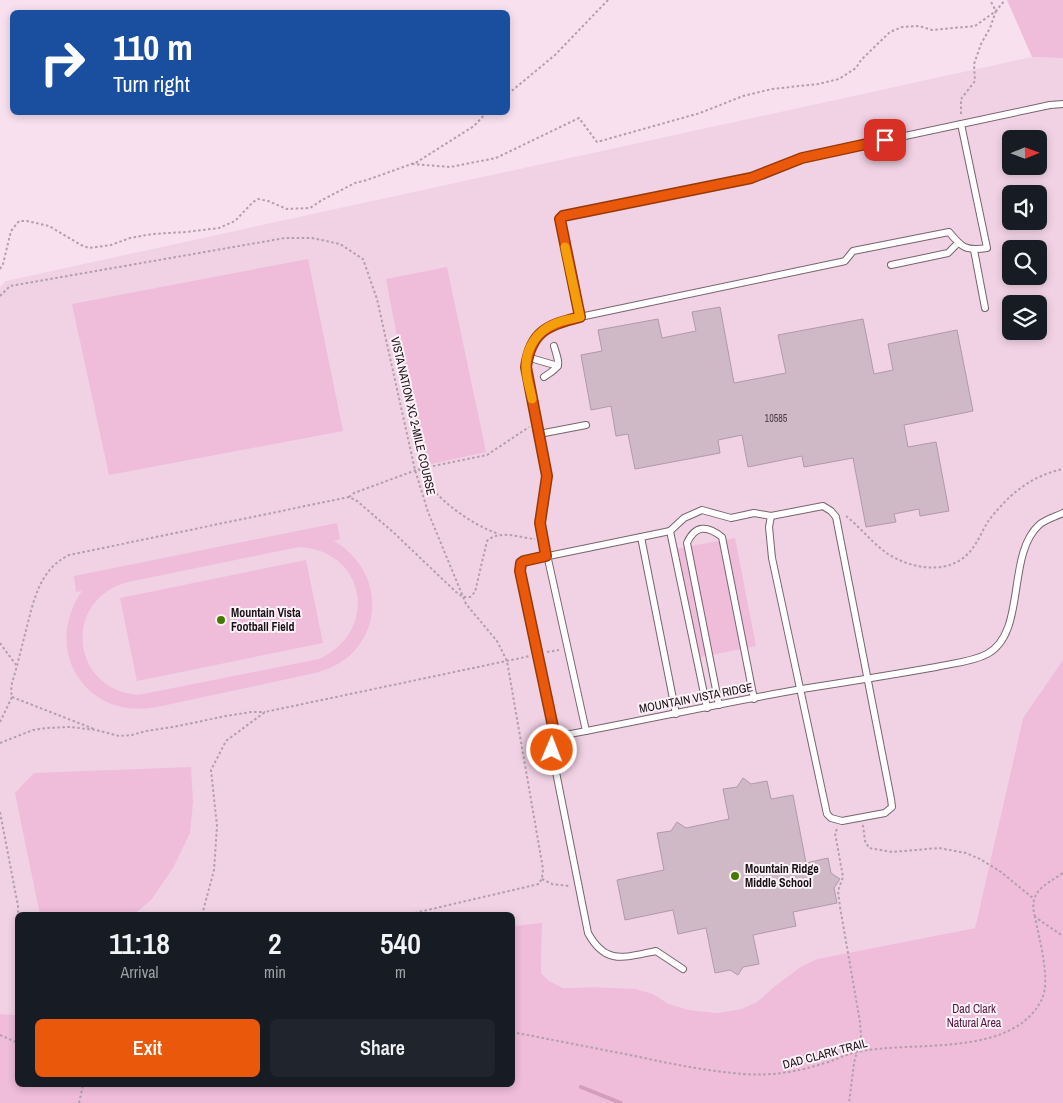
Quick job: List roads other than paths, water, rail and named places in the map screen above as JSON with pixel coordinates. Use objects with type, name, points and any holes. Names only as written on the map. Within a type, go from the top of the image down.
[{"type":"lane","points":[[580,317],[560,224],[560,219],[563,216],[751,178],[802,158],[1063,104]]},
{"type":"lane","points":[[586,731],[566,648],[540,523],[547,476],[526,367],[527,357],[535,338],[555,323],[841,262],[845,261],[853,251],[890,243],[949,232],[965,248],[974,250],[987,248],[961,124]]},
{"type":"lane","points":[[890,265],[948,253],[958,243]]},
{"type":"lane","points":[[974,250],[985,308]]},
{"type":"lane","points":[[544,377],[558,366],[559,363],[554,346]]},
{"type":"lane","points":[[527,357],[558,366]]},
{"type":"lane","points":[[539,434],[586,425]]},
{"type":"lane","points":[[683,969],[656,951],[623,958],[604,954],[588,933],[552,750],[556,741],[520,566],[524,561],[670,531],[684,518],[702,510],[731,518],[754,513],[771,516],[823,506],[831,511],[836,517],[869,679],[892,807],[885,812],[842,821],[831,818],[827,814],[772,558],[769,527],[771,516]]},
{"type":"lane","name":"MOUNTAIN VISTA RIDGE","points":[[556,741],[560,736],[801,689],[869,679],[972,660],[988,654],[1000,643],[1008,629],[1016,595],[1018,569],[1026,543],[1038,526],[1045,520],[1063,513]]},
{"type":"lane","points":[[1054,517],[1063,518]]},
{"type":"lane","points":[[719,705],[687,543],[691,534],[700,529],[713,530],[722,537],[754,699]]},
{"type":"lane","points":[[670,531],[707,708]]},
{"type":"lane","points":[[641,538],[676,714]]},
{"type":"waterway","points":[[581,1087],[621,1103]]},
{"type":"place","name":"Mountain Vista Football Field","points":[[221,620]]},
{"type":"place","name":"Mountain Ridge Middle School","points":[[735,876]]},
{"type":"park label","name":"Dad Clark Natural Area","points":[[974,1016]]}]
